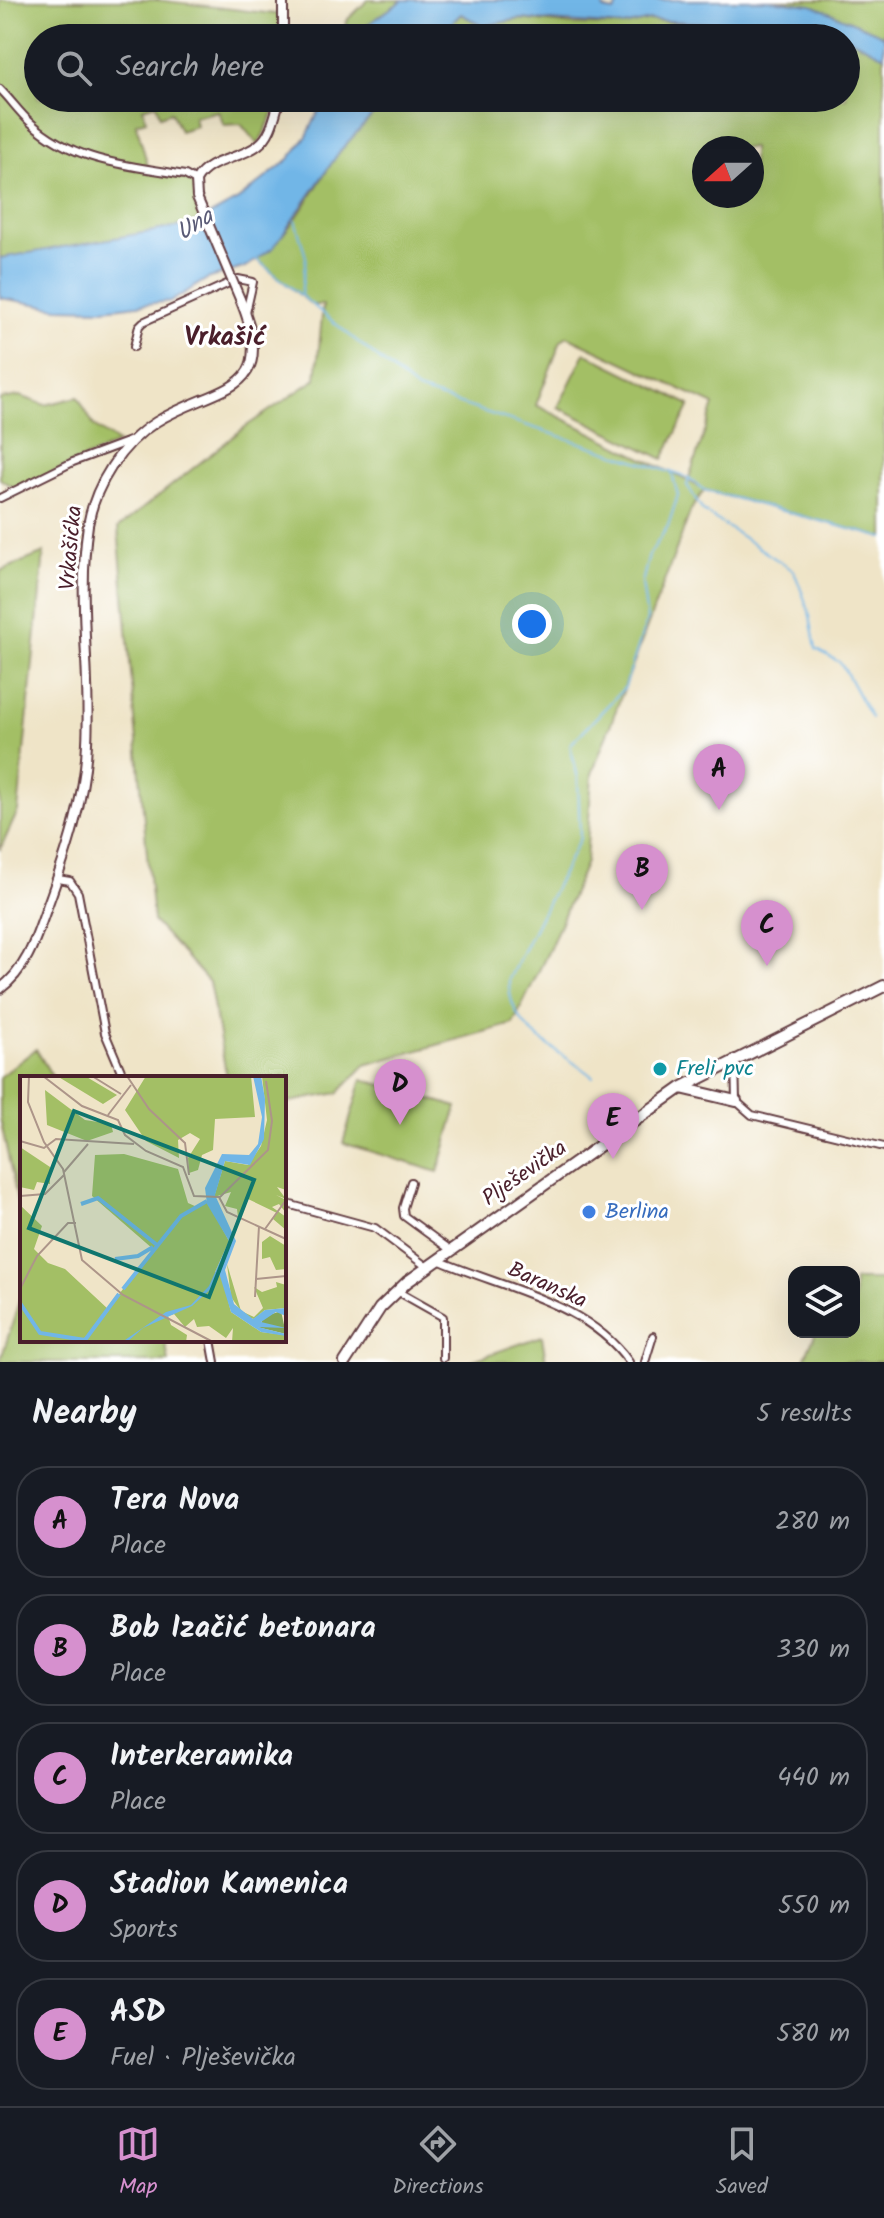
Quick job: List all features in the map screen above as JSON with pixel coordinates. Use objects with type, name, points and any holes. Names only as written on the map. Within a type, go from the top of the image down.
[{"type":"main road","name":"Plješevička","points":[[345,1362],[368,1325],[397,1291],[681,1088],[735,1058],[884,986]]},
{"type":"main road","points":[[681,1088],[736,1101]]},
{"type":"street","points":[[283,0],[283,24]]},
{"type":"street","points":[[0,89],[29,121],[68,148],[99,162],[185,175],[196,181],[211,166],[258,145],[269,132],[275,112]]},
{"type":"street","name":"Vrkašićka","points":[[0,989],[14,978],[25,962],[58,879],[83,786],[87,747],[84,617],[87,535],[92,504],[102,479],[136,439],[156,422],[218,396],[242,378],[253,353],[246,313],[197,197],[196,181]]},
{"type":"street","points":[[134,347],[139,326],[143,322],[200,299],[238,279],[253,282],[246,313]]},
{"type":"street","points":[[0,498],[73,462],[136,439]]},
{"type":"street","points":[[58,879],[70,881],[78,893],[105,1033],[123,1076]]},
{"type":"street","points":[[735,1058],[736,1101],[760,1119],[846,1135],[884,1147]]},
{"type":"street","points":[[411,1182],[403,1208],[404,1216],[452,1251]]},
{"type":"street","points":[[286,1204],[375,1228],[427,1267]]},
{"type":"street","name":"Baranska","points":[[438,1260],[532,1295],[581,1320],[616,1343],[629,1362]]},
{"type":"street","points":[[397,1291],[443,1317],[443,1358]]},
{"type":"street","points":[[645,1362],[653,1336]]},
{"type":"street","points":[[211,1342],[215,1362]]},
{"type":"green space","points":[[0,0],[157,0],[283,15],[283,24],[24,24],[24,112],[144,112],[146,120],[136,123],[149,170],[196,181],[207,220],[107,242],[0,258]]},
{"type":"green space","points":[[368,0],[403,0],[368,24],[346,24]]},
{"type":"green space","points":[[700,0],[884,0],[884,538],[704,490],[691,510],[592,774],[586,862],[550,948],[513,1024],[365,1065],[338,1093],[286,1103],[286,1076],[227,1076],[209,982],[153,921],[118,528],[245,427],[316,379],[323,305],[312,305],[256,259],[281,237],[337,155],[375,112],[860,112],[860,24],[701,24],[706,3]],"holes":[[[567,336],[714,405],[689,478],[700,487],[536,405],[561,341]]]},
{"type":"green space","points":[[461,14],[479,24],[451,24]]},
{"type":"green space","points":[[519,19],[564,24],[493,24]]},
{"type":"green space","points":[[650,20],[691,24],[633,24]]},
{"type":"green space","points":[[171,112],[214,112],[194,117],[196,126],[180,131]]},
{"type":"green space","points":[[218,112],[274,112],[258,145],[241,124],[224,125]]},
{"type":"green space","points":[[585,353],[690,405],[663,459],[558,407]]},
{"type":"green space","points":[[20,396],[45,405],[78,397],[94,426],[118,443],[17,489],[0,479],[0,399]]},
{"type":"green space","points":[[44,553],[18,811],[0,850],[0,571]]},
{"type":"green space","points":[[36,1049],[52,1076],[20,1076],[20,1214],[0,1118],[0,1077]]},
{"type":"green space","points":[[362,1079],[457,1107],[438,1172],[343,1143]]},
{"type":"green space","points":[[860,1280],[884,1280],[884,1362],[803,1362],[813,1338],[860,1338]]},
{"type":"green space","points":[[20,1299],[20,1342],[165,1342],[169,1362],[0,1362]]},
{"type":"green space","points":[[542,1336],[546,1362],[468,1362]]},
{"type":"water","points":[[403,0],[569,0],[570,5],[578,0],[598,0],[604,9],[614,12],[618,6],[609,4],[608,0],[768,0],[812,5],[856,24],[722,24],[650,20],[633,24],[594,24],[519,19],[479,24],[461,14],[451,24],[368,24]]},
{"type":"water","points":[[860,26],[884,36],[884,56],[860,44]]},
{"type":"water","points":[[318,112],[375,112],[340,151],[274,247],[246,267],[207,279],[172,301],[104,309],[58,308],[0,298],[0,258],[194,224],[238,200],[289,159],[307,136]]},
{"type":"waterway","name":"Una","points":[[555,2],[646,0]]},
{"type":"waterway","points":[[295,220],[306,257],[301,294]]},
{"type":"waterway","points":[[256,259],[417,390],[689,478],[704,490],[884,538]]},
{"type":"waterway","points":[[593,1077],[525,1025],[516,1012],[509,979],[580,838],[578,778],[570,745],[625,687],[647,619],[642,583],[649,555],[668,526],[678,495],[672,474]]},
{"type":"waterway","points":[[689,479],[687,485],[703,511],[794,571],[809,611],[816,649],[841,663],[871,718]]},
{"type":"place","name":"Tera Nova","points":[[719,810]]},
{"type":"place","name":"Bob Izačić betonara","points":[[642,910]]},
{"type":"place","name":"Interkeramika","points":[[767,966]]},
{"type":"place","name":"Freli pvc","points":[[660,1069]]},
{"type":"place","name":"Stadion Kamenica","points":[[400,1125]]},
{"type":"place","name":"ASD","points":[[613,1159]]},
{"type":"place","name":"Berlina","points":[[589,1212]]},
{"type":"district","name":"Vrkašić","points":[[225,338]]}]
